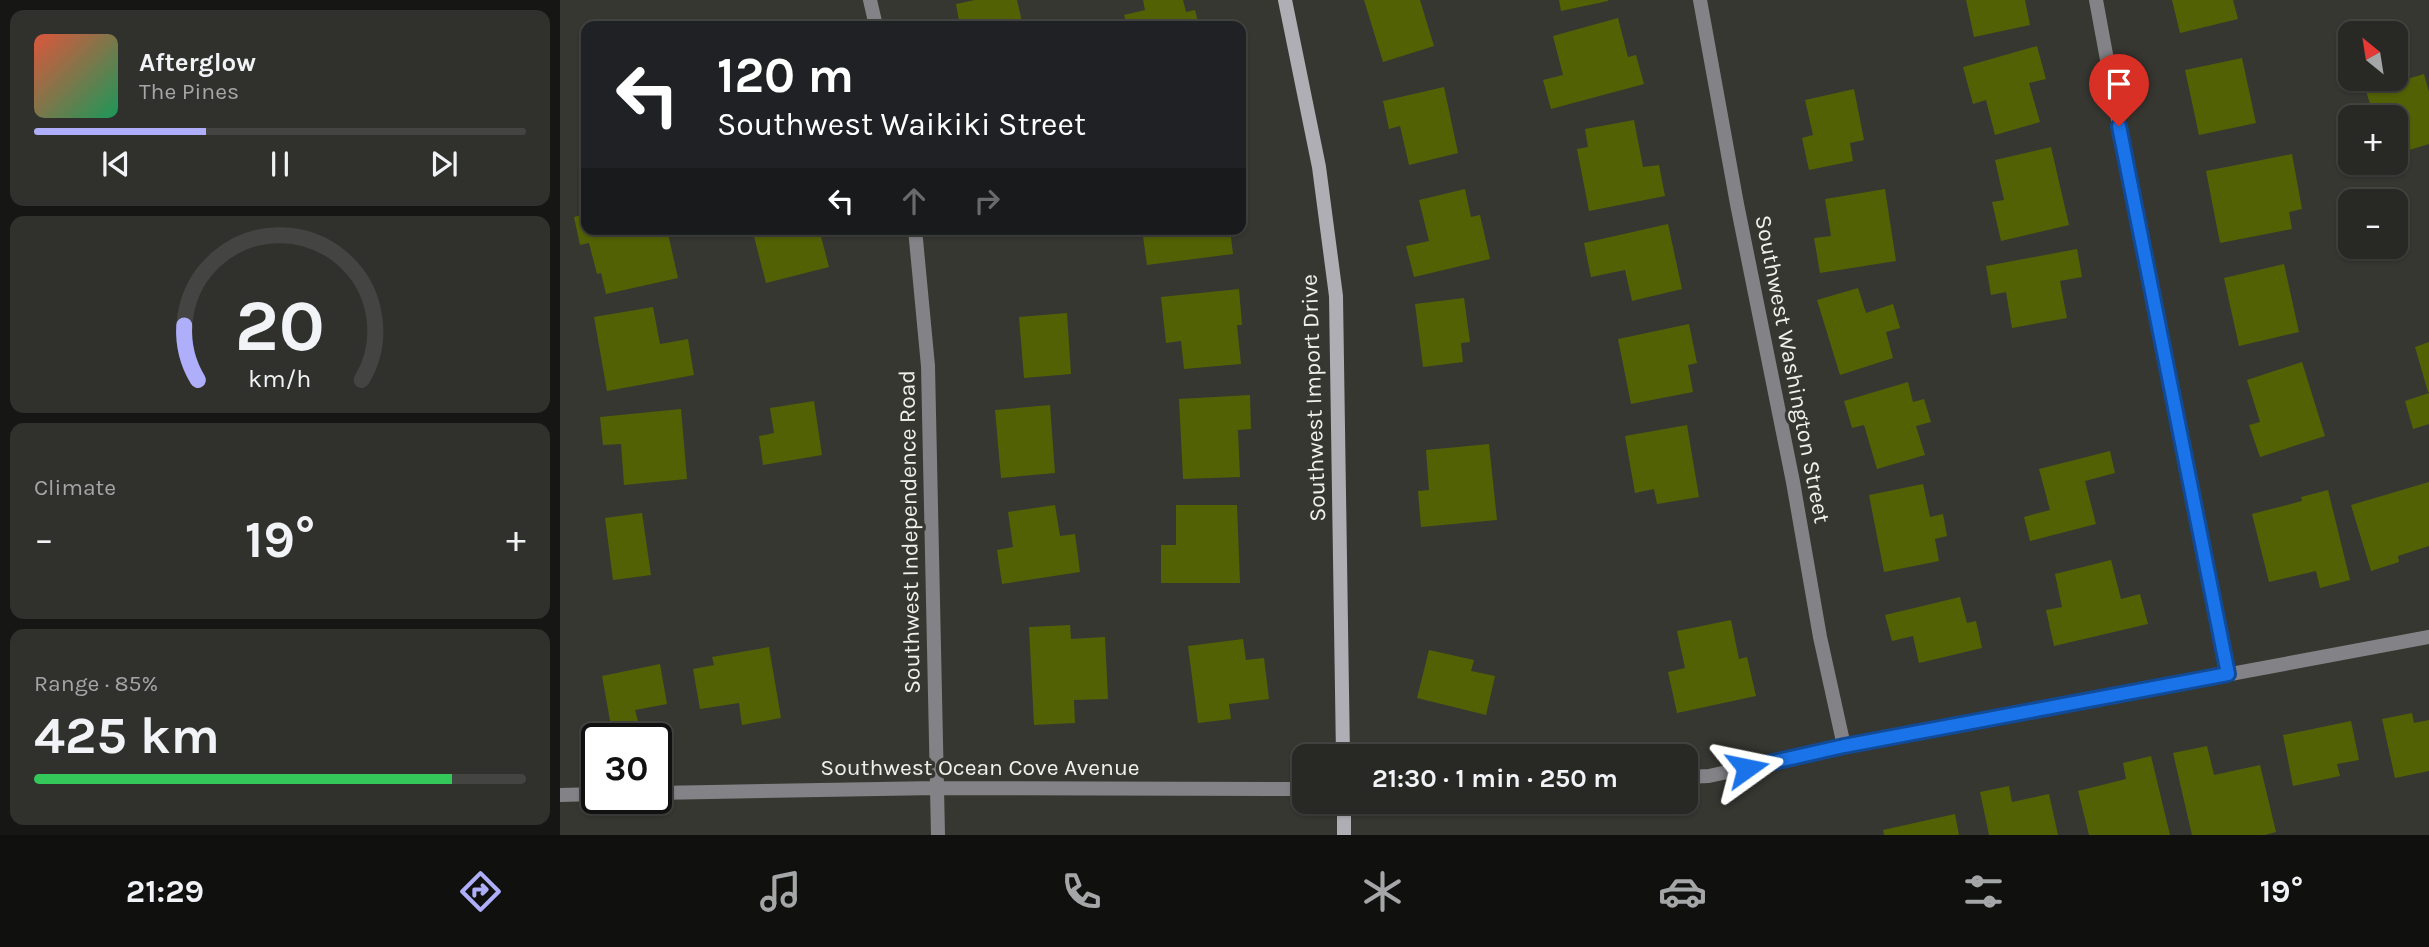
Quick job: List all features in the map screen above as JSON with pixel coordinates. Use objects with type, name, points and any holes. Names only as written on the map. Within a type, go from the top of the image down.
[{"type":"street","points":[[870,0],[875,21]]},
{"type":"street","name":"Southwest Import Drive","points":[[1285,0],[1319,167],[1336,296],[1343,744]]},
{"type":"street","name":"Southwest Washington Street","points":[[1700,0],[1820,637],[1844,746]]},
{"type":"street","points":[[2096,0],[2228,674]]},
{"type":"street","name":"Southwest Independence Road","points":[[916,235],[928,366],[938,835]]},
{"type":"street","points":[[1698,776],[1844,746],[2429,637]]},
{"type":"street","name":"Southwest Ocean Cove Avenue","points":[[672,793],[937,788],[1292,789]]},
{"type":"street","points":[[560,795],[581,794]]},
{"type":"street","points":[[1344,814],[1344,835]]},
{"type":"building","points":[[975,0],[1017,0],[1022,21],[959,21],[956,4]]},
{"type":"building","points":[[1143,0],[1183,0],[1186,12],[1195,10],[1198,21],[1126,21],[1124,15],[1145,10]]},
{"type":"building","points":[[1364,0],[1420,0],[1434,46],[1383,62]]},
{"type":"building","points":[[1559,0],[1608,0],[1608,1],[1561,11]]},
{"type":"building","points":[[1966,0],[2025,0],[2030,25],[1974,37]]},
{"type":"building","points":[[2172,0],[2233,0],[2238,19],[2180,33]]},
{"type":"building","points":[[1618,18],[1628,57],[1636,55],[1644,84],[1551,109],[1543,80],[1563,75],[1553,36]]},
{"type":"building","points":[[2037,46],[2046,79],[2029,83],[2040,122],[1995,135],[1986,100],[1973,104],[1963,67]]},
{"type":"building","points":[[2242,58],[2256,123],[2199,135],[2185,70]]},
{"type":"building","points":[[2424,74],[2429,92],[2429,144],[2408,150],[2408,105],[2370,105],[2366,91],[2408,91],[2408,79]]},
{"type":"building","points":[[1444,87],[1458,153],[1409,165],[1400,126],[1389,129],[1383,101]]},
{"type":"building","points":[[1854,89],[1864,140],[1850,143],[1853,161],[1809,170],[1802,138],[1813,135],[1805,100]]},
{"type":"building","points":[[1634,120],[1643,167],[1659,165],[1665,196],[1589,211],[1577,149],[1588,147],[1585,129]]},
{"type":"building","points":[[2051,147],[2069,225],[2001,241],[1992,202],[2004,200],[1995,160]]},
{"type":"building","points":[[2292,154],[2302,209],[2289,212],[2292,229],[2220,243],[2206,171]]},
{"type":"building","points":[[1465,189],[1471,217],[1480,215],[1490,259],[1414,277],[1406,246],[1429,241],[1419,200]]},
{"type":"building","points":[[1885,189],[1896,261],[1820,273],[1814,238],[1831,236],[1825,199]]},
{"type":"building","points":[[581,215],[581,235],[668,235],[678,278],[606,294],[601,273],[597,274],[589,243],[580,245],[574,217]]},
{"type":"building","points":[[1668,224],[1682,289],[1632,301],[1625,270],[1591,277],[1584,243]]},
{"type":"building","points":[[754,235],[821,235],[829,267],[766,283]]},
{"type":"building","points":[[1143,235],[1231,235],[1233,254],[1147,265]]},
{"type":"building","points":[[2077,249],[2082,277],[2060,281],[2067,318],[2012,328],[2006,292],[1991,295],[1986,266]]},
{"type":"building","points":[[2284,264],[2299,332],[2239,346],[2224,278]]},
{"type":"building","points":[[1858,288],[1866,313],[1893,304],[1900,328],[1886,332],[1893,358],[1840,375],[1817,300]]},
{"type":"building","points":[[1239,289],[1242,325],[1237,325],[1241,364],[1184,369],[1181,341],[1166,343],[1161,297]]},
{"type":"building","points":[[1464,298],[1470,342],[1461,343],[1463,362],[1423,367],[1415,304]]},
{"type":"building","points":[[653,307],[660,344],[688,339],[694,375],[607,391],[594,317]]},
{"type":"building","points":[[1067,313],[1071,374],[1024,378],[1019,317]]},
{"type":"building","points":[[1689,324],[1697,363],[1688,365],[1693,392],[1631,404],[1618,339]]},
{"type":"building","points":[[2429,342],[2429,392],[2428,392],[2415,347]]},
{"type":"building","points":[[2302,362],[2325,436],[2260,457],[2249,425],[2260,422],[2247,380]]},
{"type":"building","points":[[1908,382],[1913,402],[1924,399],[1931,422],[1916,426],[1925,455],[1877,469],[1864,425],[1852,428],[1844,401]]},
{"type":"building","points":[[2429,393],[2429,424],[2413,429],[2405,401]]},
{"type":"building","points":[[1250,395],[1251,429],[1238,430],[1240,477],[1183,479],[1179,399]]},
{"type":"building","points":[[814,401],[822,455],[763,465],[759,436],[774,433],[770,408]]},
{"type":"building","points":[[1050,405],[1055,473],[1001,478],[995,410]]},
{"type":"building","points":[[681,409],[687,479],[624,485],[621,444],[603,445],[600,417]]},
{"type":"building","points":[[1687,425],[1699,497],[1657,504],[1654,489],[1635,493],[1625,436]]},
{"type":"building","points":[[1489,444],[1497,520],[1421,527],[1418,491],[1429,490],[1426,450]]},
{"type":"building","points":[[2110,451],[2115,473],[2085,481],[2096,524],[2030,541],[2024,517],[2050,510],[2039,469]]},
{"type":"building","points":[[2429,482],[2429,546],[2398,556],[2399,562],[2371,571],[2351,505]]},
{"type":"building","points":[[1923,484],[1930,517],[1943,514],[1947,536],[1935,539],[1939,561],[1884,572],[1869,495]]},
{"type":"building","points":[[2328,490],[2350,580],[2320,588],[2316,571],[2269,582],[2252,514],[2302,501],[2301,497]]},
{"type":"building","points":[[1055,505],[1060,536],[1075,534],[1080,572],[1002,584],[997,550],[1013,547],[1008,512]]},
{"type":"building","points":[[1176,505],[1237,505],[1240,583],[1161,583],[1161,545],[1176,545]]},
{"type":"building","points":[[642,513],[651,575],[613,580],[605,518]]},
{"type":"building","points":[[2111,560],[2121,599],[2140,594],[2148,624],[2054,646],[2046,610],[2062,607],[2055,574]]},
{"type":"building","points":[[1960,597],[1967,623],[1976,621],[1982,648],[1919,663],[1913,636],[1892,641],[1885,615]]},
{"type":"building","points":[[1731,620],[1739,659],[1747,657],[1756,696],[1677,713],[1668,672],[1685,668],[1677,631]]},
{"type":"building","points":[[1070,625],[1071,639],[1105,637],[1108,699],[1074,700],[1075,723],[1034,725],[1029,627]]},
{"type":"building","points":[[1243,639],[1246,660],[1264,658],[1269,699],[1229,704],[1231,719],[1198,723],[1188,646]]},
{"type":"building","points":[[769,647],[781,718],[742,725],[739,703],[700,709],[693,669],[714,665],[712,657]]},
{"type":"building","points":[[1429,650],[1474,660],[1471,671],[1495,676],[1486,715],[1417,698]]},
{"type":"building","points":[[660,664],[667,704],[635,710],[638,721],[610,723],[602,676]]},
{"type":"building","points":[[2412,713],[2414,723],[2429,720],[2429,771],[2395,778],[2382,719]]},
{"type":"building","points":[[2351,721],[2359,760],[2337,764],[2340,776],[2293,786],[2283,735]]},
{"type":"building","points":[[2207,746],[2214,775],[2260,765],[2276,832],[2265,835],[2192,835],[2173,753]]},
{"type":"building","points":[[2151,756],[2170,835],[2089,835],[2078,791],[2126,779],[2123,763]]},
{"type":"building","points":[[2009,786],[2012,802],[2049,794],[2058,835],[1989,835],[1980,792]]},
{"type":"building","points":[[1955,814],[1959,835],[1884,835],[1883,830]]},
{"type":"route","points":[[1747,768],[1844,746],[2228,674],[2119,126]]}]
